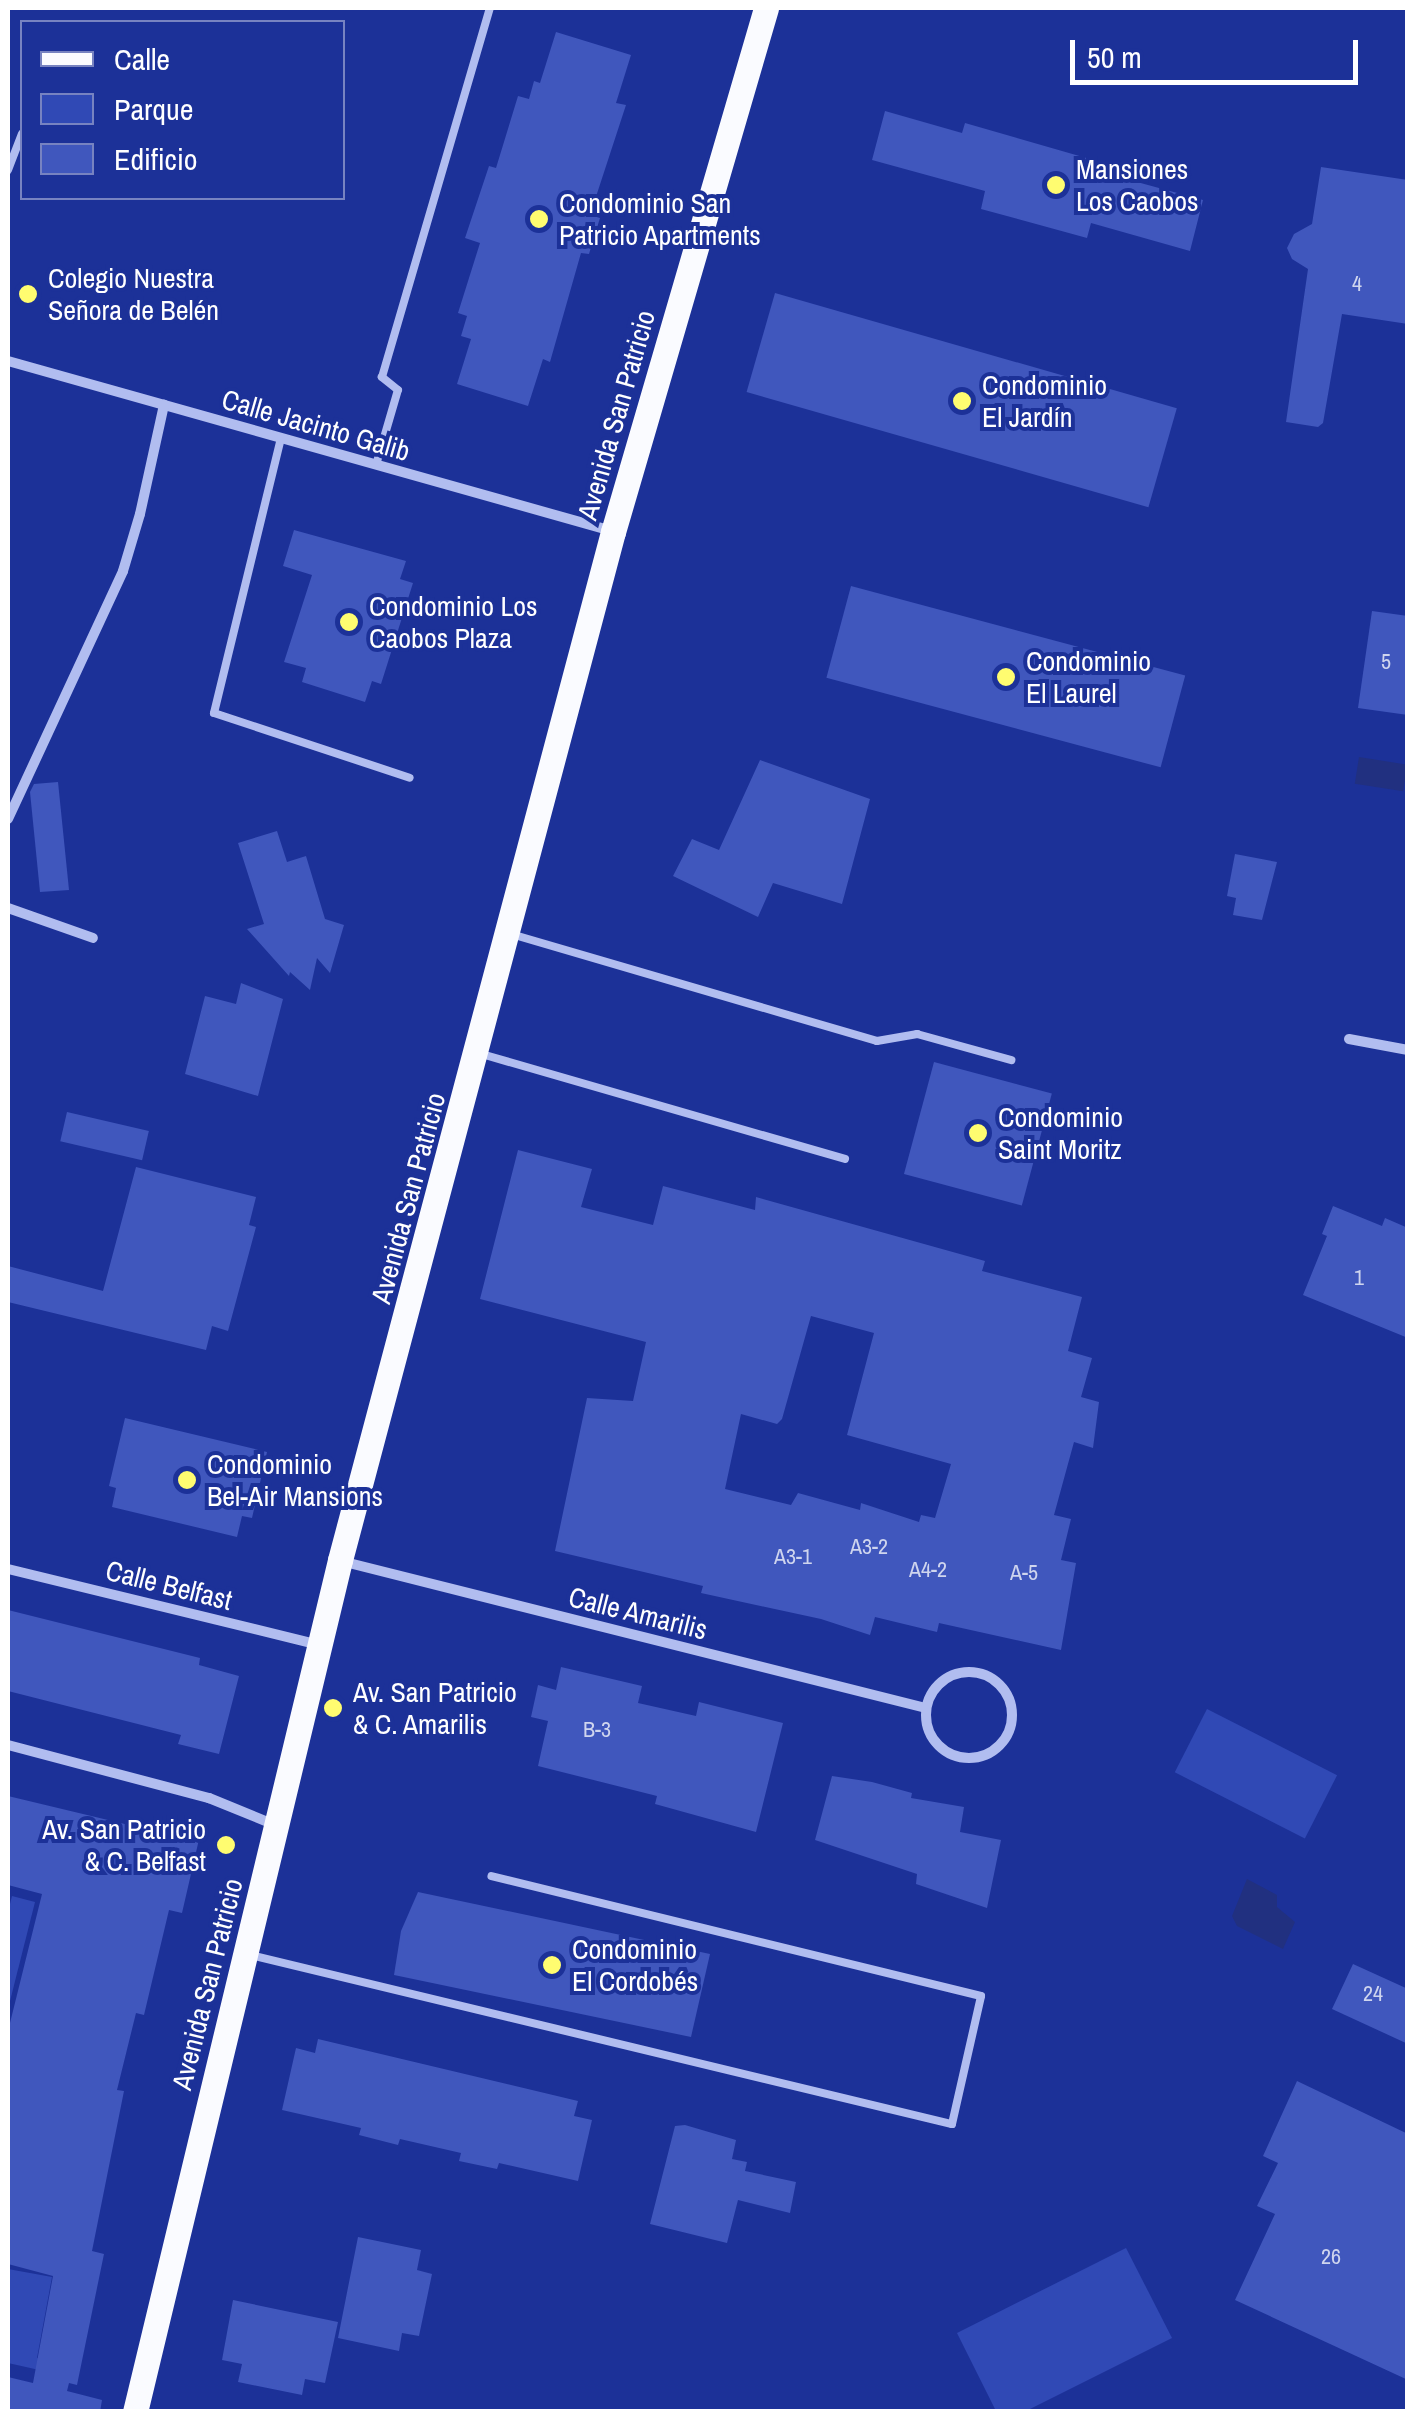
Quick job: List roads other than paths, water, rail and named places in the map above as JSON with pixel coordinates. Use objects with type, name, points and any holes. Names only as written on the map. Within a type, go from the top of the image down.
[{"type":"main road","name":"Avenida San Patricio","points":[[135,2412],[340,1560],[478,1053],[506,932],[612,532],[766,8]]},
{"type":"street","name":"Calle Jacinto Galib","points":[[8,361],[612,532]]},
{"type":"street","points":[[8,819],[122,572],[140,514],[164,406]]},
{"type":"street","points":[[8,908],[92,938]]},
{"type":"street","points":[[1349,1040],[1408,1050]]},
{"type":"street","name":"Calle Amarilis","points":[[340,1560],[926,1708]]},
{"type":"street","name":"Calle Belfast","points":[[8,1569],[320,1645]]},
{"type":"street","points":[[967,1671],[982,1674],[1005,1691],[1012,1720],[1001,1745],[977,1758],[963,1758],[938,1746],[930,1735],[926,1708],[940,1682],[967,1671]]},
{"type":"street","points":[[8,1745],[209,1798],[276,1826]]},
{"type":"lane","points":[[376,465],[398,390],[382,377],[490,8]]},
{"type":"lane","points":[[8,170],[20,139]]},
{"type":"lane","points":[[281,438],[214,713],[410,778]]},
{"type":"lane","points":[[506,932],[877,1041],[917,1034],[1011,1060]]},
{"type":"lane","points":[[478,1053],[845,1159]]},
{"type":"lane","points":[[245,1954],[952,2124],[981,1996],[490,1876]]},
{"type":"place","name":"Mansiones Los Caobos","points":[[1056,185]]},
{"type":"place","name":"Condominio San Patricio Apartments","points":[[539,219]]},
{"type":"place","name":"Colegio Nuestra Señora de Belén","points":[[28,294]]},
{"type":"place","name":"Condominio El Jardín","points":[[962,401]]},
{"type":"place","name":"Condominio Los Caobos Plaza","points":[[349,622]]},
{"type":"place","name":"Condominio El Laurel","points":[[1006,677]]},
{"type":"place","name":"Condominio Saint Moritz","points":[[978,1133]]},
{"type":"place","name":"Condominio Bel-Air Mansions","points":[[187,1480]]},
{"type":"place","name":"Av. San Patricio & C. Amarilis","points":[[333,1708]]},
{"type":"place","name":"Av. San Patricio & C. Belfast","points":[[226,1845]]},
{"type":"place","name":"Condominio El Cordobés","points":[[552,1965]]}]
